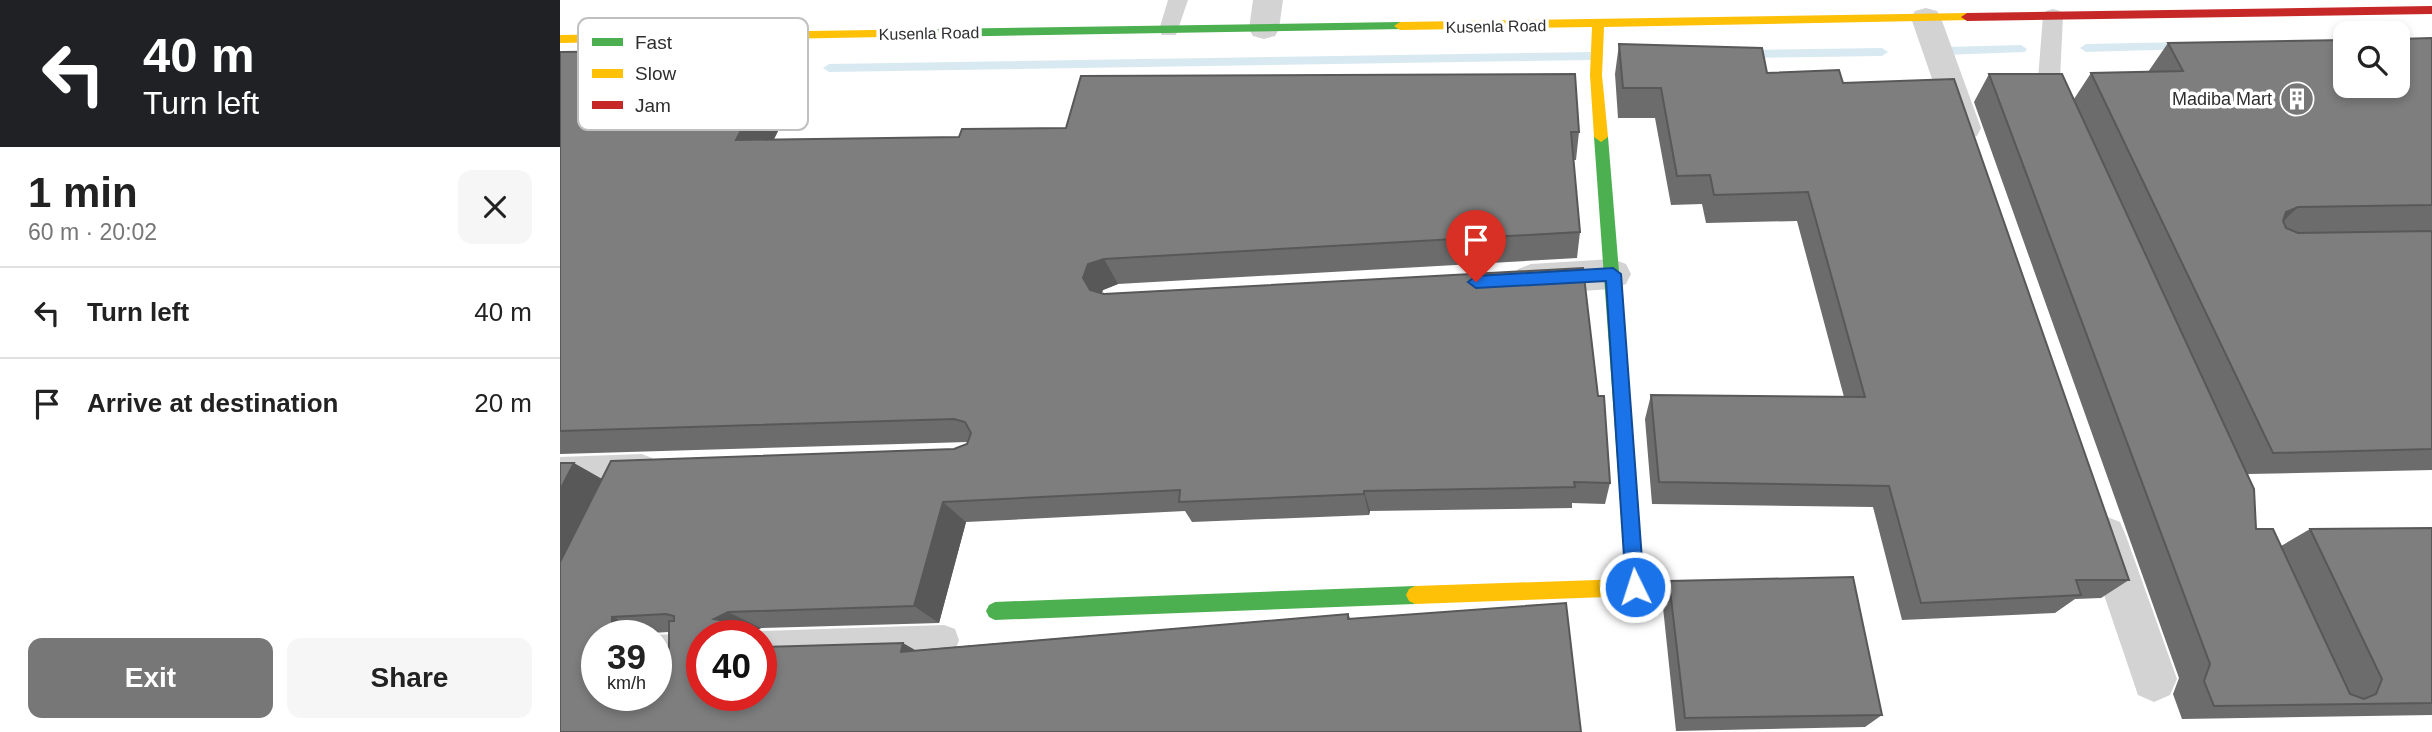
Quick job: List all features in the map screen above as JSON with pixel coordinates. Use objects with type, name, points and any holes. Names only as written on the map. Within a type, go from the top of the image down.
[{"type":"main road","name":"Kusenla Road","points":[[808,35],[1170,30],[1266,14],[1598,24],[2432,10]]},
{"type":"main road","points":[[995,611],[1635,587],[1596,75],[1598,24]]},
{"type":"main road","name":"Kusenla Road","points":[[560,39],[578,39]]},
{"type":"street","points":[[1926,18],[1976,160]]},
{"type":"street","points":[[1503,280],[1613,274]]},
{"type":"street","points":[[2096,510],[2154,679]]},
{"type":"lane","points":[[1170,30],[1178,0]]},
{"type":"lane","points":[[2053,16],[2049,79],[2071,130]]},
{"type":"lane","points":[[560,470],[641,475]]},
{"type":"lane","points":[[777,645],[944,640]]},
{"type":"building","points":[[2432,38],[2432,205],[2298,207],[2286,212],[2283,221],[2286,228],[2298,233],[2432,231],[2432,449],[2273,453],[2091,73],[2183,71],[2168,43],[2333,40],[2333,98],[2410,98],[2410,39]]},
{"type":"building","points":[[1619,44],[1762,48],[1767,73],[1839,70],[1843,83],[1954,79],[2129,580],[2076,580],[2081,595],[1921,603],[1889,486],[1659,482],[1651,395],[1865,397],[1808,192],[1714,195],[1710,175],[1677,176],[1661,88],[1623,88]]},
{"type":"building","points":[[560,52],[578,52],[578,130],[741,130],[736,140],[959,137],[962,129],[1066,128],[1081,76],[1575,74],[1579,132],[1571,132],[1580,232],[1104,259],[1088,264],[1083,278],[1090,290],[1104,294],[1583,268],[1598,396],[1604,396],[1610,483],[1574,482],[1575,487],[1364,491],[1364,494],[1179,502],[1180,490],[943,502],[914,606],[728,612],[714,619],[720,620],[686,620],[686,711],[777,711],[777,647],[903,643],[901,652],[1348,614],[1348,619],[1566,603],[1581,732],[560,732],[560,562],[611,461],[954,449],[967,444],[971,433],[965,422],[954,419],[560,431]]},
{"type":"building","points":[[1989,74],[2062,74],[2254,489],[2256,529],[2273,529],[2350,694],[2364,699],[2376,694],[2382,679],[2310,529],[2432,528],[2432,703],[2214,706],[2204,681],[2210,664]]},
{"type":"building","points":[[560,463],[574,463],[560,490]]},
{"type":"building","points":[[1853,577],[1882,715],[1685,718],[1669,581]]},
{"type":"waterway","points":[[2086,48],[2185,46]]},
{"type":"waterway","points":[[1945,51],[2021,49]]},
{"type":"waterway","points":[[1744,54],[1882,52]]},
{"type":"waterway","points":[[829,68],[1594,56]]},
{"type":"traffic: fast","points":[[935,33],[1400,26]]},
{"type":"traffic: fast","points":[[1601,137],[1631,529]]},
{"type":"traffic: fast","points":[[995,611],[1415,595]]},
{"type":"traffic: slow","points":[[1400,26],[1967,17]]},
{"type":"traffic: slow","points":[[1598,24],[1596,75],[1601,137]]},
{"type":"traffic: slow","points":[[808,35],[935,33]]},
{"type":"traffic: slow","points":[[560,39],[578,39]]},
{"type":"traffic: slow","points":[[1415,595],[1635,587],[1631,529]]},
{"type":"traffic: jam","points":[[1967,17],[2432,10]]},
{"type":"place","name":"Madiba Mart","points":[[2297,99]]},
{"type":"route","points":[[1476,282],[1613,274],[1635,587]]}]
